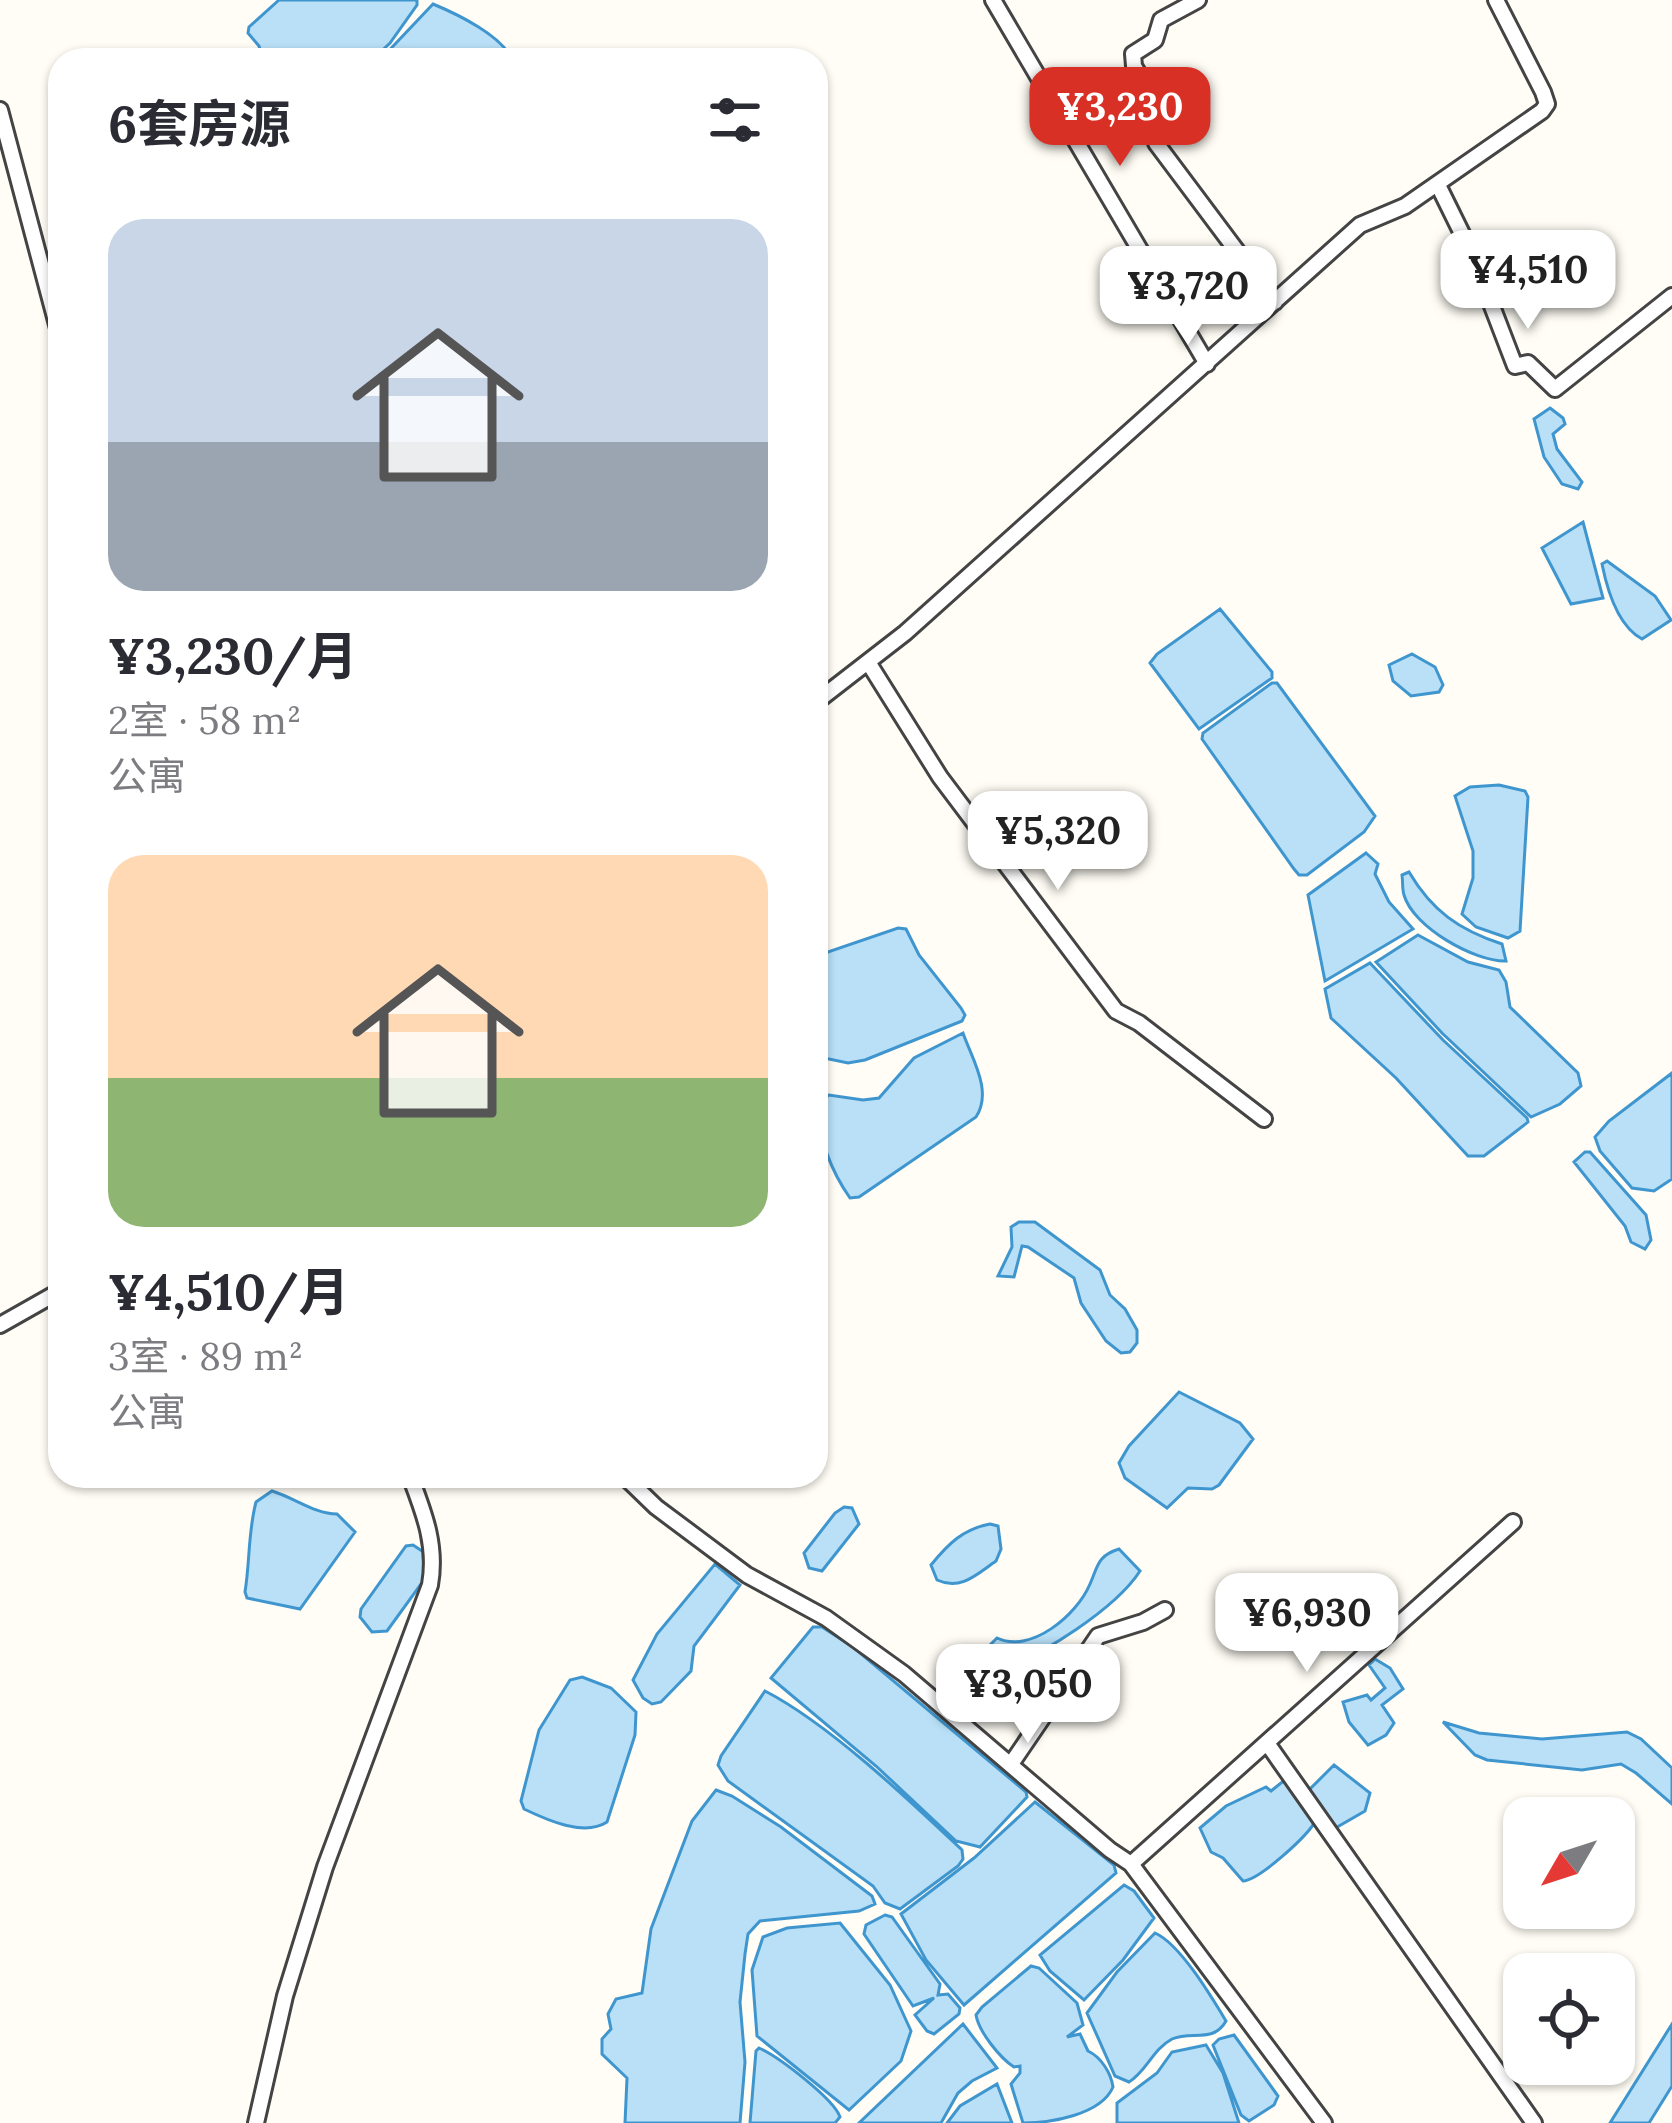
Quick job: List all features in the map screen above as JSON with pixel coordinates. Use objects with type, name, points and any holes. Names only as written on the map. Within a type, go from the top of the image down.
[{"type":"street","points":[[993,0],[1207,364]]},
{"type":"street","points":[[1198,0],[1161,20],[1155,40],[1133,54],[1134,66],[1172,128],[1156,143],[1275,302]]},
{"type":"street","points":[[828,693],[1360,225],[1406,206],[1547,104],[1496,0]]},
{"type":"street","points":[[0,110],[48,291]]},
{"type":"street","points":[[1438,185],[1472,254],[1515,366],[1528,363],[1556,389],[1672,296]]},
{"type":"street","points":[[868,662],[940,777],[1116,1011],[1264,1120]]},
{"type":"street","points":[[0,1324],[48,1298]]},
{"type":"street","points":[[256,2123],[285,1996],[325,1868],[430,1585],[435,1559],[414,1488]]},
{"type":"street","points":[[636,1488],[747,1576],[826,1618],[904,1674],[1131,1864],[1324,2123]]},
{"type":"street","points":[[1131,1864],[1514,1522]]},
{"type":"street","points":[[1011,1764],[1098,1636],[1165,1610]]},
{"type":"street","points":[[1267,1743],[1534,2123]]},
{"type":"water","points":[[279,0],[417,0],[385,48],[260,48],[249,27]]},
{"type":"water","points":[[433,4],[489,34],[504,48],[391,48]]},
{"type":"water","points":[[1550,408],[1563,418],[1565,424],[1553,434],[1557,449],[1582,482],[1578,489],[1562,484],[1544,457],[1534,419]]},
{"type":"water","points":[[1583,522],[1603,598],[1571,604],[1542,548]]},
{"type":"water","points":[[1607,561],[1655,596],[1671,620],[1642,639],[1634,633],[1611,595],[1602,564]]},
{"type":"water","points":[[1220,609],[1272,672],[1272,678],[1199,729],[1150,663]]},
{"type":"water","points":[[1412,654],[1435,667],[1443,685],[1439,692],[1411,696],[1393,681],[1389,665]]},
{"type":"water","points":[[1277,683],[1375,816],[1364,832],[1307,875],[1294,869],[1202,739],[1203,733]]},
{"type":"water","points":[[1499,785],[1525,791],[1528,797],[1520,931],[1508,938],[1476,927],[1462,914],[1473,878],[1473,851],[1455,796],[1470,787]]},
{"type":"water","points":[[1366,853],[1378,864],[1375,874],[1389,902],[1413,929],[1325,981],[1308,895]]},
{"type":"water","points":[[1409,872],[1448,917],[1502,944],[1506,961],[1462,949],[1419,919],[1403,893],[1402,875]]},
{"type":"water","points":[[906,929],[919,955],[965,1015],[962,1021],[865,1060],[828,1059],[828,952]]},
{"type":"water","points":[[1418,935],[1468,962],[1499,970],[1510,1007],[1578,1073],[1581,1086],[1560,1104],[1531,1117],[1376,962]]},
{"type":"water","points":[[1370,963],[1527,1118],[1528,1122],[1484,1156],[1468,1156],[1396,1078],[1331,1018],[1325,989]]},
{"type":"water","points":[[963,1033],[982,1086],[981,1107],[976,1117],[859,1197],[850,1198],[828,1155],[828,1096],[879,1098],[914,1058]]},
{"type":"water","points":[[1672,1073],[1672,1179],[1654,1191],[1632,1188],[1600,1151],[1595,1137]]},
{"type":"water","points":[[1585,1152],[1646,1215],[1651,1240],[1645,1249],[1631,1242],[1625,1226],[1574,1162]]},
{"type":"water","points":[[1035,1222],[1100,1270],[1110,1295],[1137,1330],[1137,1343],[1130,1352],[1121,1353],[1106,1341],[1081,1303],[1074,1278],[1028,1247],[1022,1246],[1014,1277],[998,1276],[1012,1247],[1011,1227]]},
{"type":"water","points":[[1179,1392],[1240,1423],[1253,1439],[1219,1485],[1188,1488],[1167,1508],[1125,1478],[1119,1463]]},
{"type":"water","points":[[272,1491],[337,1514],[355,1532],[300,1609],[247,1598],[245,1592],[256,1502]]},
{"type":"water","points":[[844,1507],[852,1508],[859,1524],[822,1571],[809,1568],[804,1553]]},
{"type":"water","points":[[990,1524],[998,1526],[1001,1549],[996,1561],[961,1582],[937,1580],[931,1565],[944,1550],[964,1534]]},
{"type":"water","points":[[406,1546],[428,1555],[424,1580],[387,1631],[372,1632],[360,1617],[361,1609]]},
{"type":"water","points":[[1119,1549],[1140,1571],[1114,1600],[1076,1630],[1015,1664],[998,1670],[985,1661],[983,1652],[997,1638],[1024,1641],[1064,1619],[1084,1596],[1102,1558]]},
{"type":"water","points":[[715,1564],[740,1585],[694,1646],[691,1671],[661,1702],[652,1704],[633,1680],[657,1634]]},
{"type":"water","points":[[813,1627],[822,1627],[853,1647],[1026,1792],[1027,1797],[980,1847],[956,1841],[771,1678]]},
{"type":"water","points":[[1375,1659],[1390,1668],[1403,1689],[1382,1705],[1394,1723],[1386,1735],[1368,1745],[1349,1722],[1343,1702],[1367,1695],[1371,1700],[1385,1688],[1369,1665]]},
{"type":"water","points":[[582,1677],[611,1688],[636,1712],[635,1735],[607,1822],[588,1828],[543,1818],[524,1809],[521,1801],[539,1730],[570,1680]]},
{"type":"water","points":[[765,1691],[841,1743],[918,1809],[962,1850],[958,1866],[900,1909],[885,1903],[873,1886],[728,1781],[718,1765],[721,1756]]},
{"type":"water","points":[[1443,1722],[1479,1733],[1542,1739],[1627,1732],[1672,1768],[1672,1804],[1621,1764],[1582,1770],[1487,1760],[1475,1755]]},
{"type":"water","points":[[1334,1765],[1370,1793],[1365,1811],[1332,1830],[1307,1792]]},
{"type":"water","points":[[1286,1779],[1316,1820],[1283,1856],[1243,1881],[1223,1858],[1211,1852],[1200,1828],[1226,1806],[1266,1787],[1271,1791]]},
{"type":"water","points":[[716,1790],[781,1827],[872,1896],[875,1904],[859,1911],[760,1921],[748,1934],[740,2002],[745,2062],[740,2123],[625,2123],[627,2078],[602,2054],[602,2039],[611,2029],[608,2014],[616,1999],[642,1993],[651,1929],[692,1821]]},
{"type":"water","points":[[1035,1802],[1114,1865],[1116,1873],[964,2005],[926,1960],[901,1914],[974,1858]]},
{"type":"water","points":[[1124,1885],[1154,1918],[1123,1960],[1084,2000],[1050,1971],[1040,1955]]},
{"type":"water","points":[[885,1915],[892,1917],[940,1984],[938,1995],[948,1994],[960,2008],[934,2034],[915,2015],[934,1998],[913,2006],[864,1934],[866,1925]]},
{"type":"water","points":[[840,1923],[890,1985],[911,2031],[901,2061],[849,2110],[757,2036],[752,1970],[763,1937],[787,1928]]},
{"type":"water","points":[[1155,1933],[1184,1959],[1226,2021],[1215,2032],[1172,2039],[1129,2082],[1115,2076],[1087,2013],[1117,1972]]},
{"type":"water","points":[[1031,1966],[1077,2003],[1083,2025],[1067,2037],[1080,2034],[1088,2051],[1105,2066],[1113,2087],[1086,2111],[1023,2123],[1011,2084],[1020,2066],[1014,2067],[997,2051],[976,2015]]},
{"type":"water","points":[[963,2024],[997,2068],[958,2093],[941,2123],[859,2123]]},
{"type":"water","points":[[1672,2024],[1672,2086],[1649,2123],[1610,2123]]},
{"type":"water","points":[[1234,2035],[1278,2096],[1274,2105],[1249,2121],[1241,2115],[1213,2045]]},
{"type":"water","points":[[1206,2045],[1223,2073],[1239,2123],[1117,2123],[1117,2103],[1157,2073],[1172,2052]]},
{"type":"water","points":[[759,2048],[828,2100],[840,2117],[835,2123],[750,2123]]},
{"type":"water","points":[[997,2084],[1012,2123],[947,2123],[960,2106]]}]
